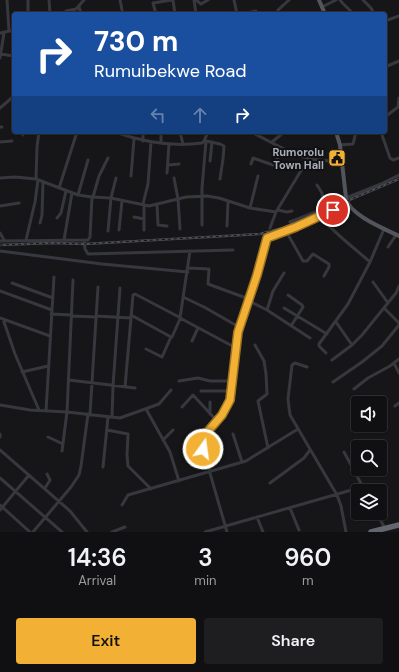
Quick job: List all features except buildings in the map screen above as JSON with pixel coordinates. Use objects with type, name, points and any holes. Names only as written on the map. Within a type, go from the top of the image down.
[{"type":"highway","points":[[385,530],[399,525]]},
{"type":"highway","points":[[370,532],[399,528]]},
{"type":"main road","points":[[319,0],[324,12]]},
{"type":"main road","points":[[337,134],[340,145],[346,201],[357,214],[398,235]]},
{"type":"street","points":[[7,0],[9,31]]},
{"type":"street","points":[[28,0],[28,12]]},
{"type":"street","points":[[49,0],[50,12]]},
{"type":"street","points":[[67,12],[79,7],[84,0]]},
{"type":"street","points":[[120,0],[122,10]]},
{"type":"street","points":[[155,12],[153,3],[173,0],[175,12]]},
{"type":"street","points":[[195,0],[202,4],[208,0]]},
{"type":"street","points":[[195,0],[196,12]]},
{"type":"street","points":[[234,0],[237,12]]},
{"type":"street","points":[[278,11],[289,0]]},
{"type":"street","points":[[322,7],[336,0]]},
{"type":"street","points":[[340,0],[343,5],[351,12]]},
{"type":"street","points":[[363,0],[373,12]]},
{"type":"street","points":[[79,7],[81,12]]},
{"type":"street","points":[[252,12],[256,11]]},
{"type":"street","points":[[387,20],[399,16]]},
{"type":"street","points":[[0,58],[2,33],[12,30]]},
{"type":"street","points":[[0,54],[12,56]]},
{"type":"street","points":[[387,66],[399,61]]},
{"type":"street","points":[[0,108],[12,98]]},
{"type":"street","points":[[387,115],[398,107],[399,98]]},
{"type":"street","points":[[26,240],[35,202],[39,134]]},
{"type":"street","points":[[59,188],[76,134]]},
{"type":"street","points":[[120,134],[143,141],[169,144],[200,143],[205,141],[220,144],[224,146],[220,179]]},
{"type":"street","points":[[143,141],[144,134]]},
{"type":"street","points":[[161,134],[161,143]]},
{"type":"street","points":[[180,134],[183,144]]},
{"type":"street","points":[[202,224],[205,141],[207,134]]},
{"type":"street","points":[[257,134],[284,150],[308,158],[341,162]]},
{"type":"street","points":[[272,142],[282,134]]},
{"type":"street","points":[[340,145],[353,144],[356,134]]},
{"type":"street","points":[[382,134],[390,158],[393,160],[399,158]]},
{"type":"street","points":[[131,176],[134,139]]},
{"type":"street","points":[[0,142],[12,141]]},
{"type":"street","points":[[144,230],[144,205],[148,184],[151,142]]},
{"type":"street","points":[[210,162],[212,142]]},
{"type":"street","points":[[167,173],[169,144]]},
{"type":"street","points":[[251,164],[253,158],[273,165],[284,150]]},
{"type":"street","points":[[0,233],[2,241],[88,240],[90,237],[92,197],[99,176],[108,158]]},
{"type":"street","points":[[270,228],[277,211],[308,158]]},
{"type":"street","points":[[78,195],[88,160]]},
{"type":"street","points":[[168,165],[179,164]]},
{"type":"street","points":[[228,532],[202,440],[205,434],[227,407],[232,393],[239,327],[249,300],[267,238],[320,216],[346,201],[399,175]]},
{"type":"street","points":[[250,208],[258,176]]},
{"type":"street","points":[[0,178],[15,177],[37,180],[78,195],[111,198],[150,206],[202,195],[228,200],[250,208],[292,212]]},
{"type":"street","points":[[108,231],[111,198],[116,178]]},
{"type":"street","points":[[174,178],[178,199],[180,229]]},
{"type":"street","points":[[40,223],[42,215],[43,182]]},
{"type":"street","points":[[317,185],[322,193],[324,208]]},
{"type":"street","points":[[57,218],[61,213],[66,191]]},
{"type":"street","points":[[64,240],[72,193]]},
{"type":"street","points":[[227,226],[228,200]]},
{"type":"street","points":[[118,230],[122,201]]},
{"type":"street","points":[[290,222],[346,201]]},
{"type":"street","points":[[0,206],[19,203]]},
{"type":"street","points":[[158,204],[158,225],[167,226]]},
{"type":"street","points":[[320,216],[331,229],[370,262]]},
{"type":"street","points":[[134,217],[144,219]]},
{"type":"street","points":[[326,353],[319,345],[348,304],[370,262],[384,229]]},
{"type":"street","points":[[286,231],[303,261],[307,261],[313,254],[330,265],[324,276]]},
{"type":"street","points":[[388,247],[398,235]]},
{"type":"street","points":[[84,240],[85,249],[88,254],[234,250]]},
{"type":"street","points":[[0,251],[102,264],[188,272]]},
{"type":"street","points":[[146,349],[162,357],[170,338],[172,337],[180,318],[190,251]]},
{"type":"street","points":[[188,268],[209,269],[208,284],[249,300],[310,338]]},
{"type":"street","points":[[267,310],[275,288],[284,273]]},
{"type":"street","points":[[46,411],[54,277]]},
{"type":"street","points":[[62,451],[67,412],[73,280]]},
{"type":"street","points":[[373,282],[388,302]]},
{"type":"street","points":[[12,283],[53,298]]},
{"type":"street","points":[[332,360],[352,345],[362,335],[396,293],[399,286]]},
{"type":"street","points":[[29,475],[1,507],[31,532],[72,487],[80,473],[92,383],[98,287]]},
{"type":"street","points":[[112,417],[120,288]]},
{"type":"street","points":[[0,291],[52,312],[72,316],[131,317],[170,338]]},
{"type":"street","points":[[125,387],[133,295],[135,294],[236,348]]},
{"type":"street","points":[[288,296],[302,305],[290,326]]},
{"type":"street","points":[[184,297],[239,327]]},
{"type":"street","points":[[284,308],[327,334]]},
{"type":"street","points":[[333,382],[382,346],[399,324],[384,308]]},
{"type":"street","points":[[1,318],[50,336]]},
{"type":"street","points":[[1,318],[14,354],[38,410]]},
{"type":"street","points":[[336,322],[352,345]]},
{"type":"street","points":[[192,341],[198,328]]},
{"type":"street","points":[[255,345],[262,356],[266,371],[267,394],[258,401],[268,448]]},
{"type":"street","points":[[354,389],[399,359]]},
{"type":"street","points":[[307,367],[296,363],[292,365],[288,404],[291,418],[337,495],[341,506],[346,532]]},
{"type":"street","points":[[394,363],[399,373]]},
{"type":"street","points":[[22,372],[48,366]]},
{"type":"street","points":[[180,381],[198,378],[214,381],[233,381]]},
{"type":"street","points":[[69,380],[135,388]]},
{"type":"street","points":[[0,405],[120,418],[161,403],[171,390]]},
{"type":"street","points":[[201,391],[226,391],[232,393]]},
{"type":"street","points":[[182,407],[192,396],[217,421]]},
{"type":"street","points":[[210,402],[210,414]]},
{"type":"street","points":[[395,406],[399,403]]},
{"type":"street","points":[[146,409],[171,455],[179,481]]},
{"type":"street","points":[[103,467],[108,417]]},
{"type":"street","points":[[107,430],[128,434],[128,466],[151,488]]},
{"type":"street","points":[[163,440],[173,430]]},
{"type":"street","points":[[122,505],[127,495],[242,462],[298,430]]},
{"type":"street","points":[[234,434],[242,462]]},
{"type":"street","points":[[48,436],[63,444]]},
{"type":"street","points":[[0,450],[74,514],[87,532]]},
{"type":"street","points":[[270,483],[304,458],[310,450]]},
{"type":"street","points":[[344,452],[360,484]]},
{"type":"street","points":[[45,488],[50,480],[47,474]]},
{"type":"street","points":[[0,478],[62,532]]},
{"type":"street","points":[[205,532],[351,491]]},
{"type":"street","points":[[290,508],[299,530]]},
{"type":"street","points":[[257,517],[263,532]]},
{"type":"street","points":[[380,520],[385,530]]},
{"type":"street","points":[[112,532],[125,527]]},
{"type":"railway","points":[[0,245],[52,243],[85,244],[260,234],[283,228],[399,179]]},
{"type":"place","name":"Rumorolu Town Hall","points":[[337,158]]},
{"type":"route","points":[[203,449],[203,437],[222,415],[230,400],[238,332],[249,301],[267,238],[333,210]]}]
